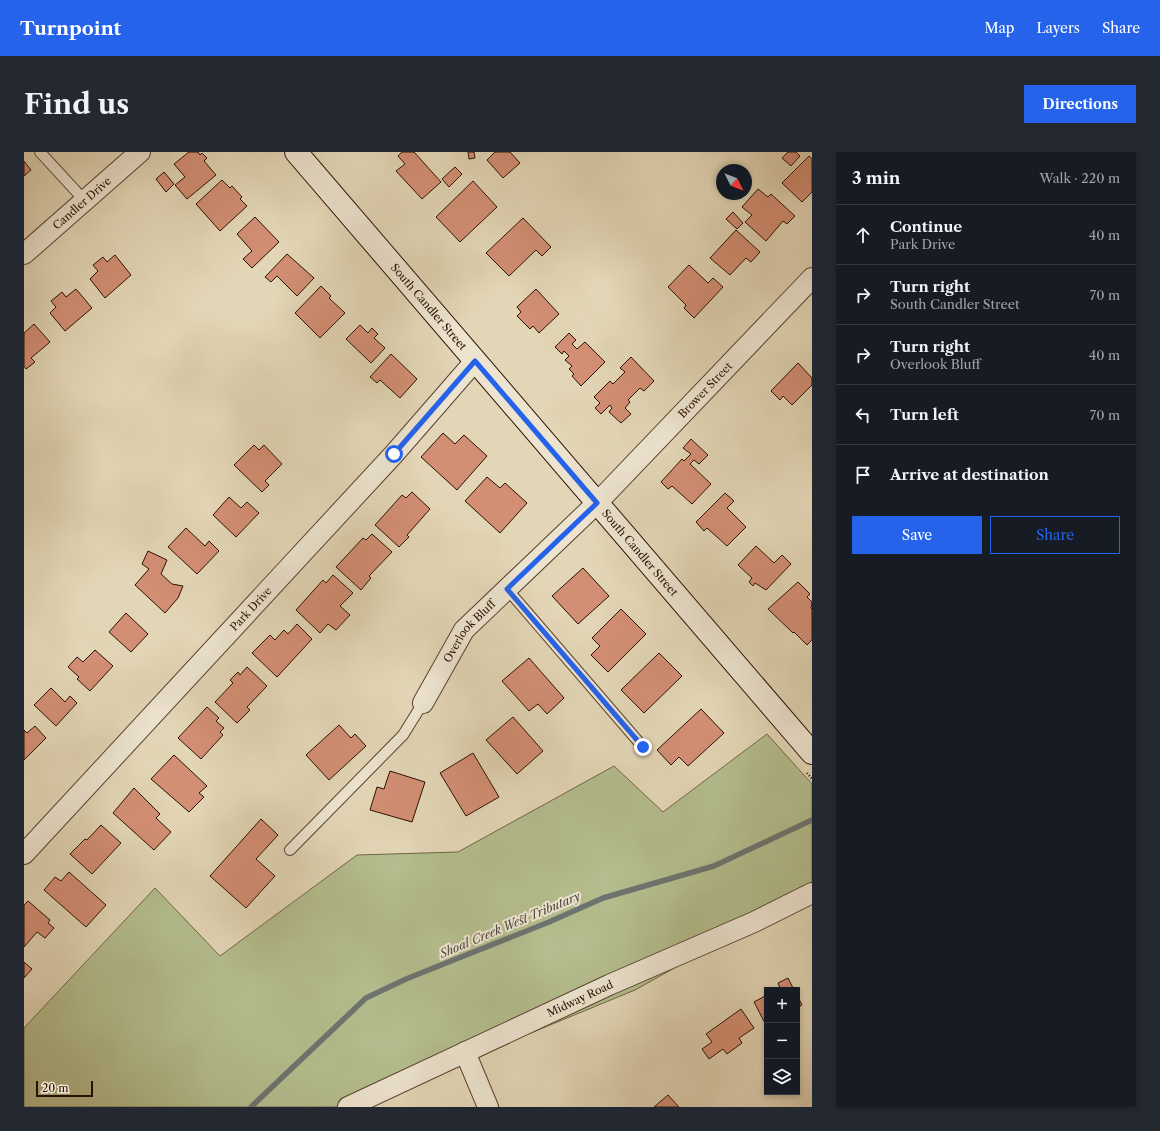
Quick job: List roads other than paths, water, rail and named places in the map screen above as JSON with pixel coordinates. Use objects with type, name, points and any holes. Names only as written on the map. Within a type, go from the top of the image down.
[{"type":"main road","name":"South Candler Street","points":[[296,152],[812,753]]},
{"type":"street","name":"Candler Drive","points":[[24,254],[140,152]]},
{"type":"street","name":"Brower Street","points":[[597,503],[812,278]]},
{"type":"street","name":"Park Drive","points":[[24,854],[394,454],[475,361]]},
{"type":"street","name":"Overlook Bluff","points":[[423,703],[464,630],[597,503]]},
{"type":"street","name":"Midway Road","points":[[348,1107],[609,985],[754,922],[812,892]]},
{"type":"street","points":[[464,1052],[488,1107]]},
{"type":"lane","points":[[40,152],[85,201]]},
{"type":"lane","points":[[507,589],[643,747]]},
{"type":"lane","points":[[290,850],[403,735],[423,703]]},
{"type":"waterway","name":"Shoal Creek West Tributary","points":[[251,1107],[366,998],[406,979],[549,922],[603,898],[714,866],[812,820]]}]
